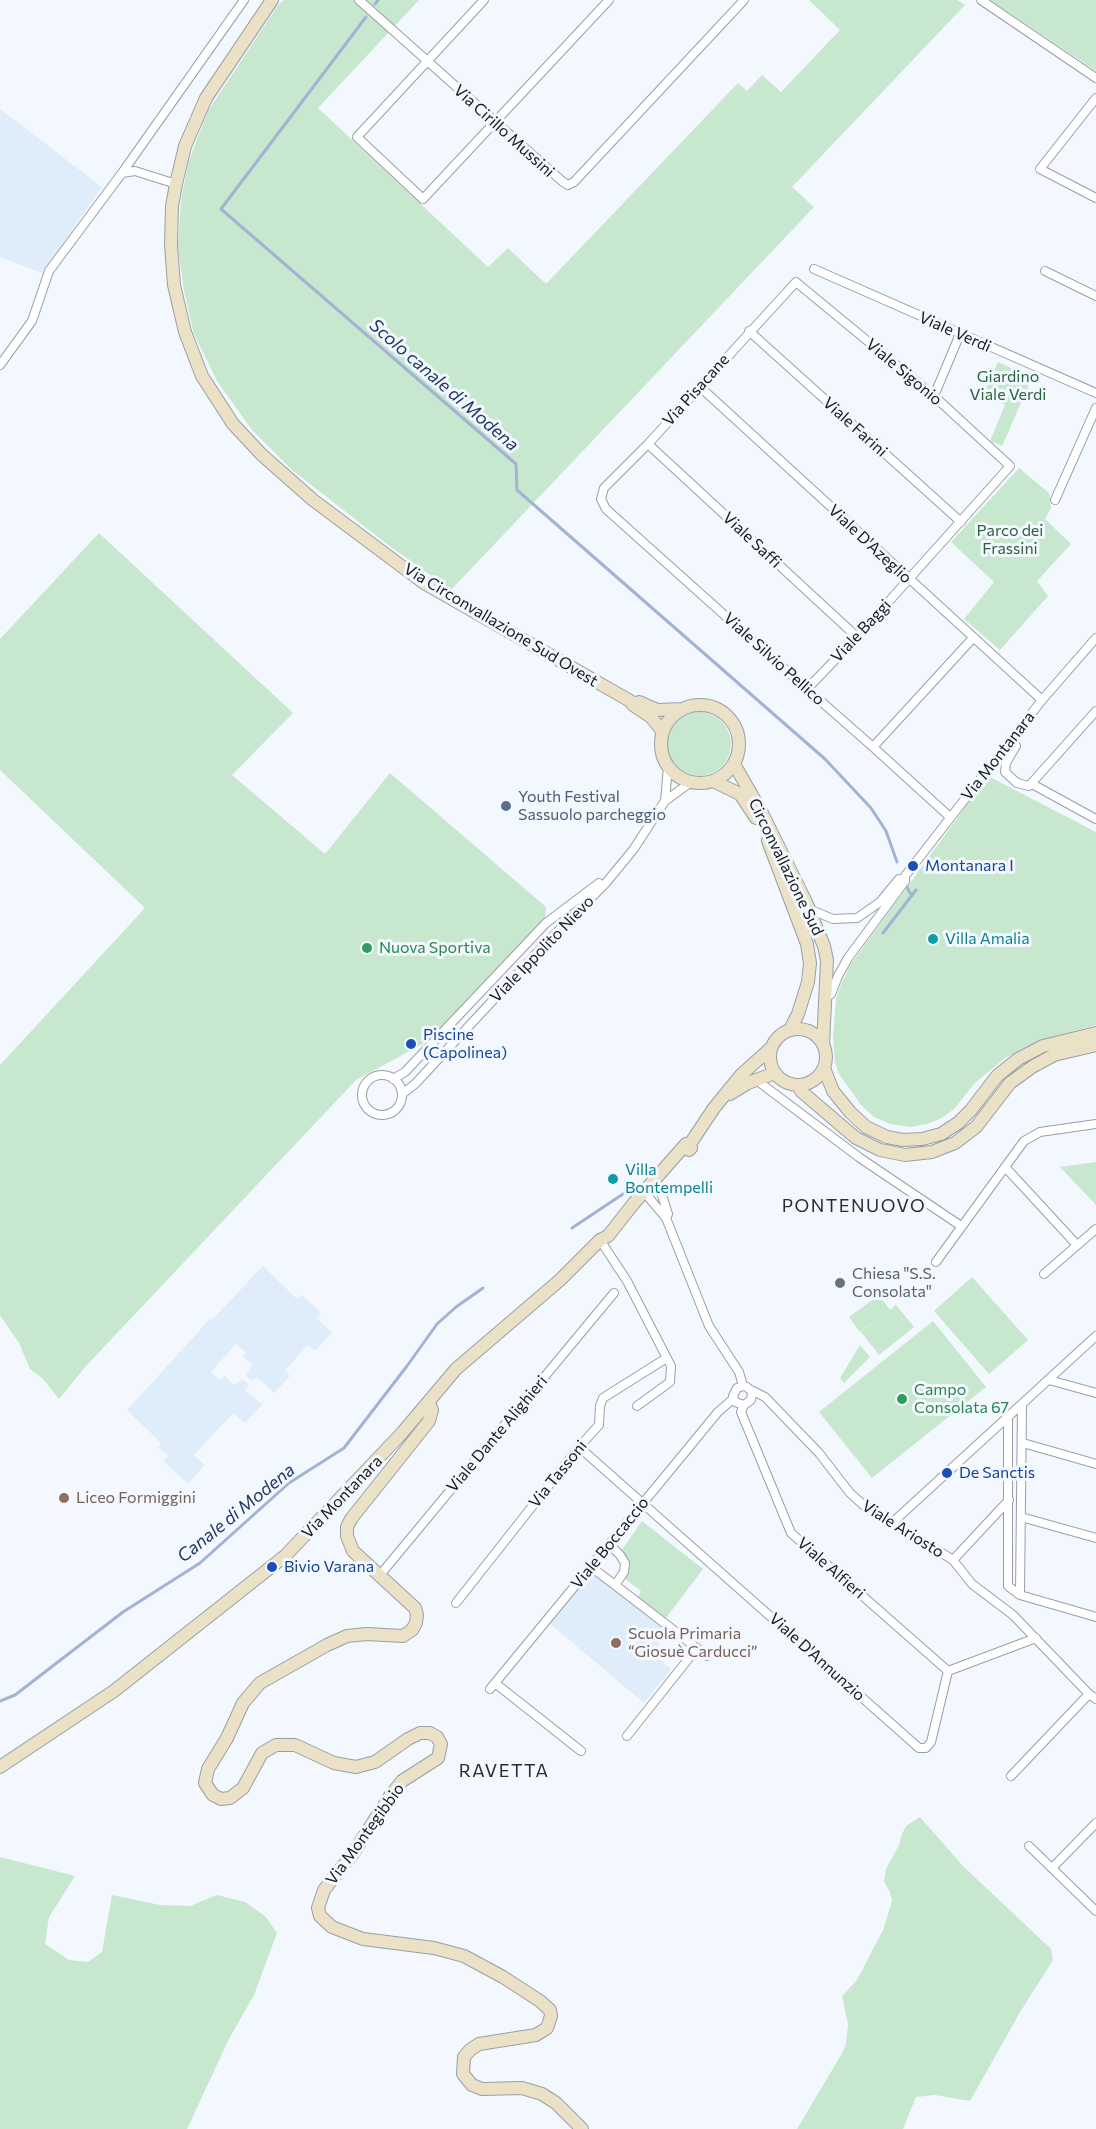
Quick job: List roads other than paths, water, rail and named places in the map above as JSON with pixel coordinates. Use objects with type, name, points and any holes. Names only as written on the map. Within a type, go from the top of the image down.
[{"type":"main road","name":"Via Circonvallazione Sud Ovest","points":[[272,0],[206,98],[185,146],[176,184],[172,206],[171,245],[174,285],[185,332],[202,376],[233,424],[262,455],[313,500],[424,583],[632,702],[651,717],[663,732]]},
{"type":"main road","name":"Via Circonvallazione Sud Ovest","points":[[632,702],[635,701],[657,710],[682,710],[694,706],[707,706],[719,710],[729,717],[736,728],[739,740],[734,764]]},
{"type":"main road","points":[[682,710],[674,715],[663,732],[661,744],[668,766],[691,782],[702,783],[713,781],[725,774],[734,764]]},
{"type":"main road","name":"Circonvallazione Sud","points":[[734,764],[761,811],[809,909],[827,960],[824,1068],[833,1091],[866,1127],[886,1137],[903,1140],[922,1139],[941,1134],[958,1123],[997,1076],[1018,1059],[1043,1046],[1096,1033]]},
{"type":"main road","name":"Circonvallazione Sud","points":[[713,781],[740,794],[762,826],[807,944],[810,963],[808,982],[798,1014],[790,1030],[782,1034],[771,1048]]},
{"type":"main road","points":[[790,1030],[809,1031],[823,1045]]},
{"type":"main road","points":[[797,1085],[802,1092],[856,1138],[880,1150],[905,1155],[932,1152],[955,1143],[976,1127],[1010,1083],[1032,1067],[1054,1055],[1096,1046]]},
{"type":"main road","points":[[771,1048],[771,1065],[784,1082],[797,1085],[813,1080],[824,1068]]},
{"type":"main road","name":"Via Montanara","points":[[646,1194],[658,1186],[691,1148],[690,1144],[741,1075],[771,1048]]},
{"type":"main road","name":"Via Montanara","points":[[721,1100],[755,1079],[775,1073]]},
{"type":"main road","name":"Via Montanara","points":[[0,1767],[114,1691],[280,1561],[429,1403],[462,1364],[560,1280],[600,1240],[612,1241],[686,1144],[690,1144]]},
{"type":"main road","name":"Via Montegibbio","points":[[429,1403],[432,1410],[429,1421],[358,1508],[347,1527],[346,1536],[353,1551],[415,1608],[416,1623],[412,1630],[403,1636],[367,1634],[347,1636],[260,1683],[243,1702],[205,1778],[207,1787],[213,1796],[221,1799],[230,1798],[243,1788],[258,1758],[266,1750],[276,1745],[295,1745],[334,1763],[356,1767],[375,1762],[420,1733],[430,1733],[436,1737],[441,1744],[438,1758],[406,1779],[390,1796],[354,1852],[324,1890],[318,1908],[320,1916],[332,1928],[363,1939],[434,1948],[464,1956],[503,1977],[540,2001],[550,2010],[551,2016],[547,2028],[536,2035],[478,2044],[464,2057],[463,2074],[472,2085],[482,2089],[522,2088],[542,2094],[556,2103],[582,2129]]},
{"type":"street","points":[[0,365],[32,321],[49,271],[122,173],[244,0]]},
{"type":"street","name":"Via Cirillo Mussini","points":[[359,0],[495,123],[568,185],[574,182],[744,0]]},
{"type":"street","points":[[484,0],[357,137],[423,199],[609,0]]},
{"type":"street","points":[[981,0],[1096,78]]},
{"type":"street","points":[[1096,98],[1040,168],[1096,198]]},
{"type":"street","points":[[122,173],[135,171],[176,184]]},
{"type":"street","name":"Viale Verdi","points":[[814,269],[1096,393]]},
{"type":"street","points":[[1045,271],[1096,296]]},
{"type":"street","name":"Via Pisacane","points":[[601,499],[604,488],[648,444],[796,282]]},
{"type":"street","name":"Viale Sigonio","points":[[796,282],[934,396],[1010,466]]},
{"type":"street","name":"Viale Farini","points":[[749,331],[961,522]]},
{"type":"street","points":[[934,396],[960,334]]},
{"type":"street","name":"Viale D'Azeglio","points":[[699,386],[1042,700]]},
{"type":"street","points":[[1055,500],[1096,408]]},
{"type":"street","name":"Viale Saffi","points":[[648,444],[857,637]]},
{"type":"street","name":"Viale Baggi","points":[[807,689],[909,580],[1010,466]]},
{"type":"street","name":"Viale Silvio Pellico","points":[[601,499],[606,509],[950,817]]},
{"type":"street","points":[[873,747],[973,638]]},
{"type":"street","name":"Via Montanara","points":[[825,999],[831,994],[848,958],[905,876],[1042,700],[1096,638]]},
{"type":"street","points":[[1012,738],[1017,746],[1005,766],[1007,776],[1020,785],[1029,786],[1096,711]]},
{"type":"street","name":"Viale Ippolito Nievo","points":[[665,801],[668,766]]},
{"type":"street","name":"Viale Ippolito Nievo","points":[[402,1094],[415,1084],[548,941],[605,884],[605,881],[633,850],[665,801],[691,782]]},
{"type":"street","points":[[1032,784],[1096,819]]},
{"type":"street","name":"Via Montanara","points":[[809,909],[833,919],[857,918],[872,909],[900,877],[905,876]]},
{"type":"street","name":"Viale Ippolito Nievo","points":[[393,1078],[405,1072],[546,923],[605,881]]},
{"type":"street","points":[[383,1075],[393,1078],[400,1085],[402,1094],[399,1105],[388,1114],[376,1114],[365,1106],[362,1095],[364,1088],[369,1080],[383,1075]]},
{"type":"street","points":[[755,1079],[860,1158],[961,1226]]},
{"type":"street","points":[[936,1262],[1024,1141],[1040,1132],[1096,1124]]},
{"type":"street","points":[[1006,1168],[1077,1245]]},
{"type":"street","points":[[658,1186],[668,1214],[666,1218]]},
{"type":"street","points":[[646,1194],[666,1218],[710,1326],[747,1388],[751,1400],[744,1405],[739,1405],[733,1399],[735,1390],[747,1388]]},
{"type":"street","points":[[1044,1274],[1096,1229]]},
{"type":"street","points":[[600,1240],[627,1281],[670,1366],[670,1382],[637,1406]]},
{"type":"street","name":"Viale Dante Alighieri","points":[[380,1575],[614,1293]]},
{"type":"street","points":[[891,1523],[1096,1336]]},
{"type":"street","name":"Via Tassoni","points":[[456,1603],[579,1446],[599,1425],[603,1398],[665,1359]]},
{"type":"street","points":[[1049,1380],[1096,1393]]},
{"type":"street","name":"Viale Ariosto","points":[[747,1388],[765,1397],[819,1453],[850,1493],[870,1511],[953,1560],[972,1584],[1013,1615],[1092,1696]]},
{"type":"street","name":"Viale Boccaccio","points":[[581,1751],[493,1686],[718,1412],[733,1399]]},
{"type":"street","points":[[1020,1595],[1022,1404]]},
{"type":"street","name":"Viale Alfieri","points":[[744,1405],[741,1412],[791,1533],[948,1671]]},
{"type":"street","points":[[1008,1417],[1008,1586],[1020,1595],[1096,1617]]},
{"type":"street","points":[[1023,1443],[1096,1464]]},
{"type":"street","name":"Viale D'Annunzio","points":[[579,1446],[919,1748],[926,1748],[931,1743],[948,1671]]},
{"type":"street","points":[[953,1560],[1009,1500]]},
{"type":"street","points":[[1021,1516],[1096,1538]]},
{"type":"street","points":[[609,1544],[620,1555],[624,1563],[624,1572],[615,1585]]},
{"type":"street","points":[[591,1567],[707,1656]]},
{"type":"street","points":[[948,1671],[1036,1638]]},
{"type":"street","points":[[627,1737],[697,1648]]},
{"type":"street","points":[[1011,1776],[1092,1696]]},
{"type":"street","points":[[1052,1868],[1096,1823]]},
{"type":"street","points":[[1029,1846],[1096,1911]]},
{"type":"waterway","name":"Scolo canale di Modena","points":[[375,4],[378,0]]},
{"type":"waterway","name":"Scolo canale di Modena","points":[[366,17],[221,209],[516,464],[517,490],[825,759],[871,808],[886,831],[897,862]]},
{"type":"waterway","name":"Canale di Modena","points":[[906,886],[912,896]]},
{"type":"waterway","name":"Canale di Modena","points":[[883,933],[916,890]]},
{"type":"waterway","name":"Canale di Modena","points":[[572,1228],[629,1190]]},
{"type":"waterway","name":"Canale di Modena","points":[[0,1701],[15,1695],[123,1612],[200,1563],[289,1483],[344,1448],[437,1324],[483,1288]]},
{"type":"place","name":"Youth Festival Sassuolo parcheggio","points":[[506,806]]},
{"type":"place","name":"Montanara I","points":[[913,866]]},
{"type":"place","name":"Villa Amalia","points":[[933,939]]},
{"type":"place","name":"Nuova Sportiva","points":[[367,948]]},
{"type":"place","name":"Piscine (Capolinea)","points":[[411,1044]]},
{"type":"place","name":"Villa Bontempelli","points":[[613,1179]]},
{"type":"place","name":"Chiesa \"S.S. Consolata\"","points":[[840,1283]]},
{"type":"place","name":"Campo Consolata 67","points":[[902,1399]]},
{"type":"place","name":"De Sanctis","points":[[947,1473]]},
{"type":"place","name":"Liceo Formiggini","points":[[64,1498]]},
{"type":"place","name":"Bivio Varana","points":[[272,1567]]},
{"type":"place","name":"Scuola Primaria “Giosuè Carducci”","points":[[616,1643]]},
{"type":"district","name":"PONTENUOVO","points":[[854,1206]]},
{"type":"district","name":"RAVETTA","points":[[504,1771]]},
{"type":"park label","name":"Giardino Viale Verdi","points":[[1008,386]]},
{"type":"park label","name":"Parco dei Frassini","points":[[1010,540]]}]
